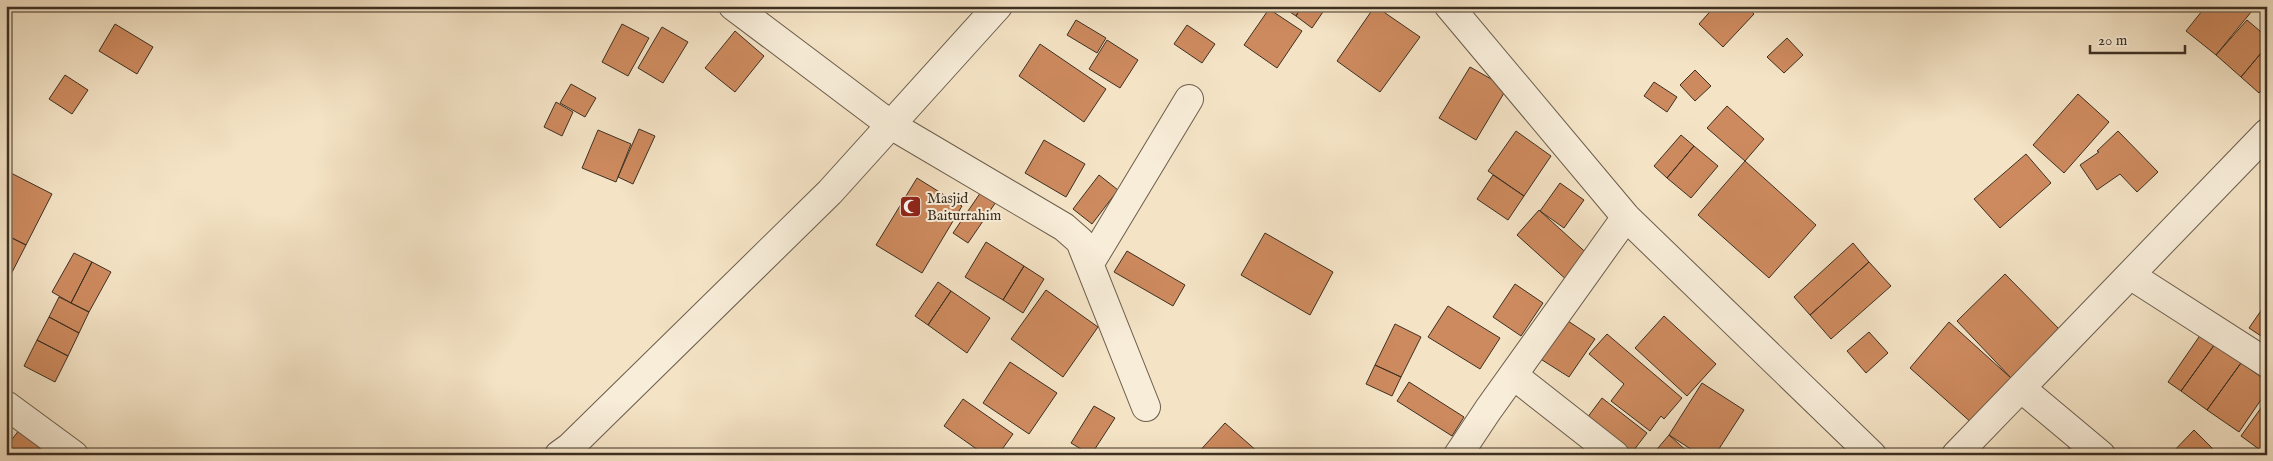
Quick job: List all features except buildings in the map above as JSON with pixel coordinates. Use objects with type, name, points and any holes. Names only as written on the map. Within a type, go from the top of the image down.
[{"type":"street","points":[[733,6],[891,125],[1064,227],[1080,241],[1146,407]]},
{"type":"street","points":[[559,455],[570,447],[830,192],[998,6]]},
{"type":"street","points":[[1449,6],[1626,217],[1872,455]]},
{"type":"street","points":[[1090,263],[1189,99]]},
{"type":"street","points":[[1956,455],[2267,133]]},
{"type":"street","points":[[1458,455],[1626,217]]},
{"type":"street","points":[[2130,275],[2267,362]]},
{"type":"street","points":[[1513,375],[1615,455]]},
{"type":"street","points":[[2022,388],[2101,455]]},
{"type":"street","points":[[6,405],[74,455]]},
{"type":"place","name":"Masjid Baiturrahim","points":[[911,207]]}]
